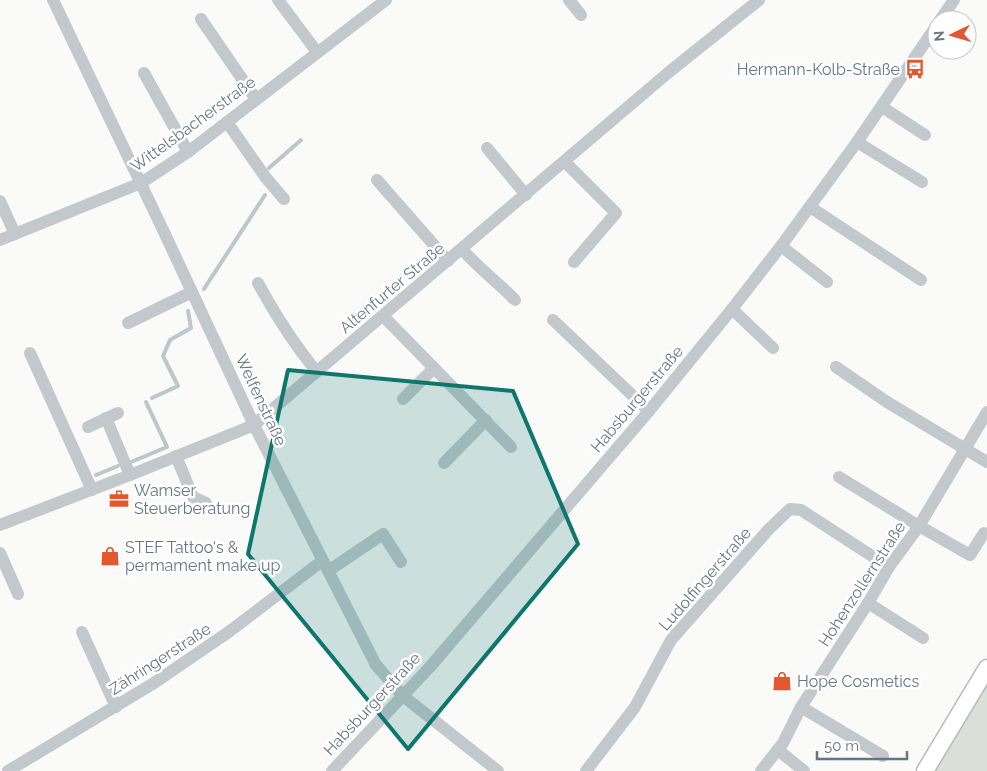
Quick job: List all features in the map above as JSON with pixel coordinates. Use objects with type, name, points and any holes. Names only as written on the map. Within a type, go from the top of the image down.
[{"type":"main road","points":[[925,771],[987,668]]},
{"type":"street","name":"Welfenstraße","points":[[53,0],[254,425],[376,665],[403,696],[498,771]]},
{"type":"street","points":[[278,0],[317,52]]},
{"type":"street","name":"Wittelsbacherstraße","points":[[0,240],[141,183],[188,152],[386,0]]},
{"type":"street","points":[[569,0],[581,15]]},
{"type":"street","name":"Altenfurter Straße","points":[[0,525],[254,425],[670,72],[759,0]]},
{"type":"street","points":[[201,19],[256,99]]},
{"type":"street","name":"Habsburgerstraße","points":[[340,769],[649,411],[732,309],[857,142],[927,40]]},
{"type":"street","points":[[144,73],[188,152]]},
{"type":"street","points":[[882,107],[925,135]]},
{"type":"street","points":[[227,122],[266,178],[284,199]]},
{"type":"street","points":[[857,142],[922,182]]},
{"type":"street","points":[[487,148],[526,195]]},
{"type":"street","points":[[565,162],[616,213],[574,262]]},
{"type":"street","points":[[377,180],[448,261]]},
{"type":"street","points":[[0,201],[15,234]]},
{"type":"street","points":[[810,206],[921,280]]},
{"type":"street","points":[[781,246],[827,282]]},
{"type":"street","points":[[462,249],[515,300]]},
{"type":"street","points":[[258,282],[277,319],[296,348],[317,372]]},
{"type":"street","points":[[128,323],[192,292]]},
{"type":"street","points":[[732,309],[773,348]]},
{"type":"street","points":[[383,316],[511,447]]},
{"type":"street","points":[[553,320],[649,411]]},
{"type":"street","points":[[30,353],[92,490]]},
{"type":"street","points":[[836,367],[887,402],[987,462]]},
{"type":"street","points":[[403,399],[434,368]]},
{"type":"street","name":"Hohenzollernstraße","points":[[761,771],[778,750],[801,707],[889,567],[919,526],[987,412]]},
{"type":"street","points":[[88,427],[118,413]]},
{"type":"street","points":[[106,418],[130,475]]},
{"type":"street","points":[[444,463],[486,420]]},
{"type":"street","points":[[176,456],[193,497],[206,503]]},
{"type":"street","points":[[839,477],[970,555],[984,533]]},
{"type":"street","name":"Ludolfingerstraße","points":[[586,771],[635,707],[671,640],[782,515],[790,509],[801,510],[889,567]]},
{"type":"street","name":"Zähringerstraße","points":[[8,771],[116,707],[325,566],[383,534],[400,562]]},
{"type":"street","points":[[0,553],[18,594]]},
{"type":"street","points":[[868,603],[923,638]]},
{"type":"street","points":[[82,632],[116,707]]},
{"type":"street","points":[[801,707],[883,756]]},
{"type":"street","points":[[778,750],[804,771]]},
{"type":"highlighted area","points":[[288,370],[513,391],[578,544],[408,749],[248,554]]},
{"type":"shaded area","points":[[987,682],[987,771],[934,771]]},
{"type":"waterway","points":[[269,168],[301,140]]},
{"type":"waterway","points":[[204,289],[265,195]]},
{"type":"waterway","points":[[152,398],[178,386],[163,356],[170,340],[191,328],[188,311]]},
{"type":"waterway","points":[[131,462],[167,447],[146,402]]},
{"type":"waterway","points":[[96,475],[118,466]]},
{"type":"place","name":"Hermann-Kolb-Straße","points":[[915,69]]},
{"type":"place","name":"Wamser Steuerberatung","points":[[119,499]]},
{"type":"place","name":"STEF Tattoo's & permament make up","points":[[110,556]]},
{"type":"place","name":"Hope Cosmetics","points":[[782,681]]}]
